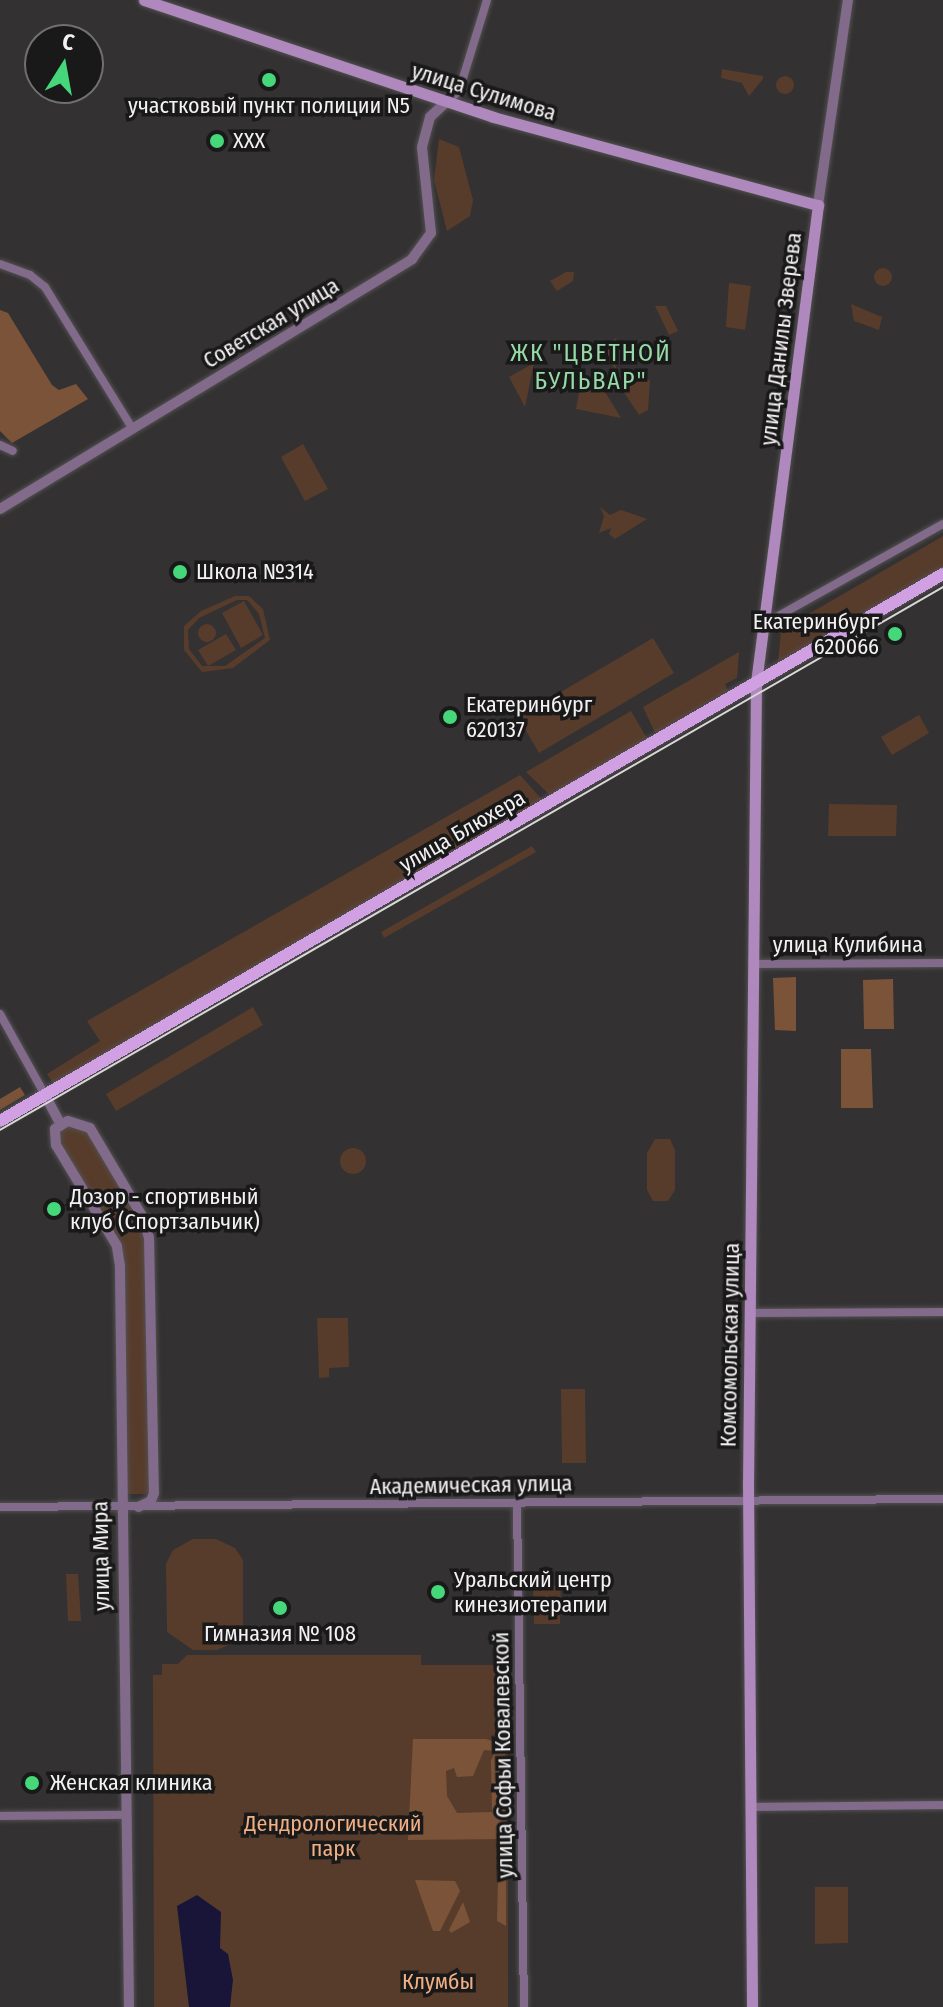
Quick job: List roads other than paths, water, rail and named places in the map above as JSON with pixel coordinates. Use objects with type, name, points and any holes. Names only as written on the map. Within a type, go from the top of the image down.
[{"type":"main road","name":"улица Сулимова","points":[[144,0],[446,102],[818,205]]},
{"type":"main road","name":"улица Данилы Зверева","points":[[756,684],[818,205]]},
{"type":"main road","name":"улица Блюхера","points":[[0,1121],[942,577]]},
{"type":"main road","name":"Комсомольская улица","points":[[752,2007],[748,1500],[756,684]]},
{"type":"street","points":[[446,102],[459,91],[487,0]]},
{"type":"street","name":"улица Данилы Зверева","points":[[818,205],[848,0]]},
{"type":"street","name":"Советская улица","points":[[0,509],[421,251],[432,227],[420,157],[430,117],[446,102]]},
{"type":"street","points":[[0,264],[30,275],[45,287],[132,428]]},
{"type":"street","points":[[0,445],[13,451]]},
{"type":"street","points":[[764,624],[943,524]]},
{"type":"street","name":"улица Кулибина","points":[[754,964],[943,963]]},
{"type":"street","points":[[0,1014],[45,1095]]},
{"type":"street","name":"улица Мира","points":[[45,1095],[61,1125]]},
{"type":"street","name":"улица Мира","points":[[129,2007],[119,1508],[119,1254],[56,1145],[55,1129],[77,1120],[90,1128],[142,1216],[149,1238],[154,1493],[151,1501],[138,1507]]},
{"type":"street","points":[[750,1313],[943,1312]]},
{"type":"street","name":"Академическая улица","points":[[0,1507],[943,1499]]},
{"type":"street","name":"улица Софьи Ковалевской","points":[[517,1502],[524,2007]]},
{"type":"street","points":[[750,1807],[943,1805]]},
{"type":"street","points":[[0,1816],[126,1815]]},
{"type":"tram line","points":[[0,1130],[943,587]]},
{"type":"place","name":"участковый пункт полиции N5","points":[[269,80]]},
{"type":"place","name":"XXX","points":[[217,141]]},
{"type":"place","name":"Школа №314","points":[[180,572]]},
{"type":"place","name":"Екатеринбург 620066","points":[[895,634]]},
{"type":"place","name":"Екатеринбург 620137","points":[[450,717]]},
{"type":"place","name":"Дозор - спортивный клуб (Спортзальчик)","points":[[54,1209]]},
{"type":"place","name":"Уральский центр кинезиотерапии","points":[[438,1592]]},
{"type":"place","name":"Гимназия № 108","points":[[280,1608]]},
{"type":"place","name":"Женская клиника","points":[[32,1783]]},
{"type":"district","name":"ЖК \"ЦВЕТНОЙ БУЛЬВАР\"","points":[[591,368]]},
{"type":"park label","name":"Дендрологический парк","points":[[333,1836]]},
{"type":"park label","name":"Клумбы","points":[[438,1982]]}]
